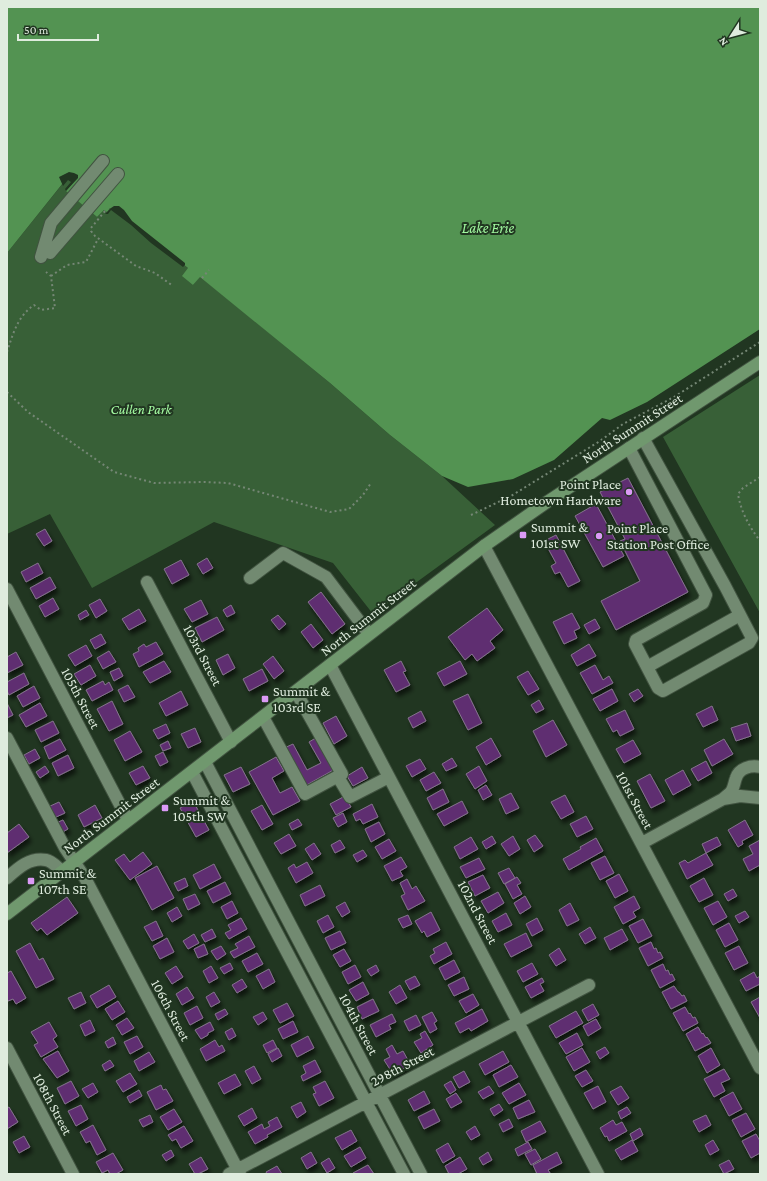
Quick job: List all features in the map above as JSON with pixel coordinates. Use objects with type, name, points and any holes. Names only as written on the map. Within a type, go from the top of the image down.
[{"type":"main road","name":"North Summit Street","points":[[7,914],[484,546],[547,502],[760,362]]},
{"type":"street","points":[[106,163],[56,227],[41,257],[50,223],[106,163]]},
{"type":"street","points":[[50,253],[121,176],[66,246]]},
{"type":"street","points":[[629,448],[706,595],[706,599],[703,603],[636,640],[635,644],[658,688],[663,691],[750,641],[752,638],[644,438]]},
{"type":"street","name":"101st Street","points":[[484,546],[760,1068]]},
{"type":"street","points":[[250,578],[283,553],[326,577],[369,634]]},
{"type":"street","name":"103rd Street","points":[[147,582],[231,742]]},
{"type":"street","points":[[706,595],[725,586]]},
{"type":"street","name":"105th Street","points":[[7,589],[128,820]]},
{"type":"street","points":[[647,667],[740,615]]},
{"type":"street","name":"102nd Street","points":[[330,665],[598,1174]]},
{"type":"street","points":[[263,717],[305,794],[342,774],[296,692]]},
{"type":"street","name":"106th Street","points":[[7,738],[65,848],[85,878],[236,1173]]},
{"type":"street","name":"104th Street","points":[[205,762],[421,1174]]},
{"type":"street","points":[[642,843],[723,799],[730,793],[736,777],[740,772],[753,766],[760,767]]},
{"type":"street","points":[[192,772],[404,1174]]},
{"type":"street","points":[[338,777],[350,797],[389,777]]},
{"type":"street","points":[[723,799],[740,796],[758,798]]},
{"type":"street","points":[[7,878],[20,867],[32,860],[48,860],[62,871]]},
{"type":"street","points":[[280,938],[293,930]]},
{"type":"street","name":"298th Street","points":[[236,1173],[366,1102],[589,985]]},
{"type":"street","name":"108th Street","points":[[9,1056],[73,1174]]},
{"type":"path","points":[[105,211],[91,228],[93,234],[136,266],[155,273],[173,286]]},
{"type":"path","points":[[51,276],[67,265],[86,262],[98,239]]},
{"type":"path","points":[[202,278],[209,270]]},
{"type":"path","points":[[7,352],[15,328],[26,311],[34,305],[41,310],[55,308],[51,276],[46,272]]},
{"type":"path","points":[[471,515],[517,492],[600,441],[623,424],[667,401],[760,342]]},
{"type":"path","points":[[7,392],[28,412],[114,472],[154,483],[228,483],[330,512],[349,509],[363,495],[371,483]]},
{"type":"path","points":[[760,478],[743,488],[738,494],[740,505],[749,526],[760,541]]},
{"type":"green space","name":"Cullen Park","points":[[68,177],[74,182],[67,191],[97,217],[104,210],[111,208],[188,268],[193,285],[200,276],[330,383],[390,435],[442,476],[495,525],[373,614],[333,563],[214,522],[92,588],[50,514],[7,534],[7,253]]},
{"type":"green space","points":[[760,375],[760,613],[663,437]]},
{"type":"water","name":"Lake Erie","points":[[7,7],[760,7],[760,329],[647,402],[610,420],[602,418],[554,460],[513,479],[468,487],[442,476],[390,435],[330,383],[200,277],[193,285],[182,276],[188,268],[110,208],[107,212],[104,210],[97,217],[66,191],[73,182],[67,178],[7,253]]},
{"type":"pier","points":[[69,172],[78,175],[78,178],[66,191],[65,189],[71,182],[68,180],[63,186],[59,177]]},
{"type":"pier","points":[[114,206],[119,206],[124,210],[132,221],[185,263],[185,265],[183,267],[111,210],[108,214],[105,214]]},
{"type":"building","points":[[628,478],[688,592],[616,630],[601,601],[640,581],[620,541],[625,539],[600,492]]},
{"type":"building","name":"Point Place Station Post Office","points":[[596,504],[624,556],[603,567],[575,516]]},
{"type":"building","points":[[45,529],[52,541],[44,546],[36,534]]},
{"type":"building","points":[[556,535],[580,581],[568,587],[560,572],[555,574],[551,566],[556,563],[544,541]]},
{"type":"building","points":[[207,558],[213,568],[203,574],[197,564]]},
{"type":"building","points":[[181,560],[189,575],[172,584],[164,569]]},
{"type":"building","points":[[38,563],[43,573],[26,582],[21,572]]},
{"type":"building","points":[[50,577],[56,588],[36,599],[30,588]]},
{"type":"building","points":[[321,592],[345,624],[332,634],[308,602]]},
{"type":"building","points":[[53,598],[59,609],[45,617],[39,606]]},
{"type":"building","points":[[100,599],[107,611],[96,618],[89,605]]},
{"type":"building","points":[[201,600],[208,614],[192,622],[184,609]]},
{"type":"building","points":[[231,605],[235,613],[227,617],[223,610]]},
{"type":"building","points":[[487,608],[503,630],[490,641],[495,648],[477,661],[472,654],[465,660],[448,637]]},
{"type":"building","points":[[139,609],[146,621],[129,630],[122,619]]},
{"type":"building","points":[[86,610],[89,615],[80,620],[78,615]]},
{"type":"building","points":[[572,613],[580,628],[574,631],[577,638],[564,644],[553,622]]},
{"type":"building","points":[[278,615],[286,624],[279,630],[271,620]]},
{"type":"building","points":[[217,617],[224,630],[202,642],[195,628]]},
{"type":"building","points":[[595,619],[600,628],[589,634],[584,625]]},
{"type":"building","points":[[311,624],[323,640],[313,648],[301,632]]},
{"type":"building","points":[[101,634],[106,643],[95,649],[90,640]]},
{"type":"building","points":[[156,642],[163,654],[139,667],[133,654],[139,651],[138,648],[144,644],[146,647]]},
{"type":"building","points":[[589,644],[596,656],[577,666],[571,655]]},
{"type":"building","points":[[86,645],[92,656],[75,666],[68,655]]},
{"type":"building","points":[[109,651],[116,662],[103,669],[97,658]]},
{"type":"building","points":[[16,652],[23,665],[7,673],[7,657]]},
{"type":"building","points":[[228,654],[235,668],[223,675],[216,660]]},
{"type":"building","points":[[273,656],[284,671],[274,679],[263,664]]},
{"type":"building","points":[[164,661],[171,672],[150,683],[143,672]]},
{"type":"building","points":[[401,661],[406,671],[403,672],[410,685],[396,692],[384,670]]},
{"type":"building","points":[[460,661],[467,674],[444,686],[437,673]]},
{"type":"building","points":[[90,665],[96,676],[81,685],[74,674]]},
{"type":"building","points":[[595,665],[603,680],[609,676],[613,683],[592,694],[580,673]]},
{"type":"building","points":[[119,668],[123,676],[114,681],[110,672]]},
{"type":"building","points":[[262,669],[268,681],[249,691],[243,679]]},
{"type":"building","points":[[528,671],[539,689],[528,695],[517,677]]},
{"type":"building","points":[[24,673],[29,684],[9,695],[7,691],[7,682]]},
{"type":"building","points":[[103,681],[105,685],[109,682],[113,690],[92,701],[86,690]]},
{"type":"building","points":[[128,685],[135,697],[124,702],[118,690]]},
{"type":"building","points":[[34,686],[40,698],[23,707],[17,696]]},
{"type":"building","points":[[612,689],[618,701],[600,711],[593,699]]},
{"type":"building","points":[[638,689],[643,696],[634,702],[629,694]]},
{"type":"building","points":[[181,691],[188,705],[166,716],[159,703]]},
{"type":"building","points":[[468,694],[482,723],[468,730],[453,701]]},
{"type":"building","points":[[539,700],[544,709],[536,713],[531,705]]},
{"type":"building","points":[[112,701],[123,724],[109,731],[97,709]]},
{"type":"building","points":[[7,703],[13,715],[7,718]]},
{"type":"building","points":[[40,703],[47,716],[26,727],[19,715]]},
{"type":"building","points":[[712,706],[718,720],[703,727],[696,714]]},
{"type":"building","points":[[625,710],[634,729],[620,736],[617,730],[613,732],[606,719]]},
{"type":"building","points":[[421,711],[426,721],[413,728],[408,718]]},
{"type":"building","points":[[336,716],[347,736],[334,744],[323,723]]},
{"type":"building","points":[[553,720],[567,745],[546,757],[533,731]]},
{"type":"building","points":[[53,721],[59,733],[41,742],[35,730]]},
{"type":"building","points":[[747,723],[751,736],[736,741],[731,728]]},
{"type":"building","points":[[166,724],[170,733],[158,739],[153,730]]},
{"type":"building","points":[[195,728],[201,742],[188,748],[181,734]]},
{"type":"building","points":[[130,731],[142,752],[125,761],[114,740]]},
{"type":"building","points":[[319,736],[337,768],[303,787],[282,749],[293,744],[307,770],[321,763],[309,742]]},
{"type":"building","points":[[491,738],[501,756],[486,765],[476,747]]},
{"type":"building","points":[[60,739],[66,750],[49,759],[44,747]]},
{"type":"building","points":[[724,739],[733,754],[712,766],[704,750]]},
{"type":"building","points":[[633,740],[641,754],[624,763],[616,749]]},
{"type":"building","points":[[168,741],[171,748],[163,751],[160,745]]},
{"type":"building","points":[[35,749],[40,758],[29,764],[24,755]]},
{"type":"building","points":[[163,752],[168,762],[160,766],[155,756]]},
{"type":"building","points":[[68,755],[74,768],[58,776],[52,763]]},
{"type":"building","points":[[276,757],[284,771],[272,778],[280,793],[292,787],[300,801],[273,815],[249,772]]},
{"type":"building","points":[[452,758],[457,766],[446,771],[442,764]]},
{"type":"building","points":[[420,759],[426,769],[412,777],[406,766]]},
{"type":"building","points":[[706,761],[712,773],[698,781],[691,769]]},
{"type":"building","points":[[45,766],[49,772],[40,778],[36,772]]},
{"type":"building","points":[[143,766],[150,778],[136,785],[129,773]]},
{"type":"building","points":[[479,766],[487,781],[475,789],[466,774]]},
{"type":"building","points":[[241,767],[250,784],[233,792],[224,775]]},
{"type":"building","points":[[362,767],[368,778],[353,786],[347,776]]},
{"type":"building","points":[[683,770],[691,785],[673,795],[665,780]]},
{"type":"building","points":[[434,772],[441,783],[426,791],[420,780]]},
{"type":"building","points":[[650,774],[665,801],[651,808],[637,781]]},
{"type":"building","points":[[486,785],[492,795],[483,800],[478,790]]},
{"type":"building","points":[[443,789],[449,802],[433,810],[427,798]]},
{"type":"building","points":[[511,793],[519,808],[506,814],[499,799]]},
{"type":"building","points":[[565,795],[574,812],[561,819],[551,802]]},
{"type":"building","points":[[345,796],[351,807],[336,815],[330,804]]},
{"type":"building","points":[[193,801],[209,830],[196,837],[180,808]]},
{"type":"building","points":[[462,801],[468,813],[444,826],[437,814]]},
{"type":"building","points":[[59,802],[65,813],[54,818],[48,807]]},
{"type":"building","points":[[372,804],[378,817],[363,824],[360,819],[356,821],[353,814]]},
{"type":"building","points":[[95,805],[102,818],[84,827],[78,815]]},
{"type":"building","points":[[262,805],[273,824],[262,830],[251,811]]},
{"type":"building","points":[[343,813],[347,822],[338,827],[333,818]]},
{"type":"building","points":[[586,816],[593,829],[577,837],[570,824]]},
{"type":"building","points":[[298,819],[302,825],[292,830],[289,824]]},
{"type":"building","points":[[63,820],[68,829],[61,833],[56,823]]},
{"type":"building","points":[[745,820],[753,835],[742,841],[743,844],[738,847],[728,830]]},
{"type":"building","points":[[379,822],[385,834],[371,842],[365,829]]},
{"type":"building","points":[[19,824],[29,837],[7,853],[7,833]]},
{"type":"building","points":[[289,834],[296,846],[281,854],[274,843]]},
{"type":"building","points":[[535,835],[543,846],[534,852],[527,840]]},
{"type":"building","points":[[492,836],[496,843],[486,849],[482,842]]},
{"type":"building","points":[[513,836],[520,849],[509,856],[501,844]]},
{"type":"building","points":[[471,837],[478,849],[460,859],[454,847]]},
{"type":"building","points":[[717,837],[721,845],[706,853],[702,844]]},
{"type":"building","points":[[596,838],[603,851],[569,870],[563,859],[581,849],[580,847]]},
{"type":"building","points":[[389,839],[396,851],[382,859],[375,847]]},
{"type":"building","points":[[340,840],[345,848],[335,853],[331,845]]},
{"type":"building","points":[[760,840],[760,865],[749,871],[743,859],[753,854],[749,846]]},
{"type":"building","points":[[314,843],[321,854],[312,860],[305,849]]},
{"type":"building","points":[[363,850],[367,856],[357,862],[353,855]]},
{"type":"building","points":[[143,852],[152,864],[130,880],[115,860],[124,854],[130,862]]},
{"type":"building","points":[[706,853],[713,865],[687,879],[679,863],[685,860],[688,863]]},
{"type":"building","points":[[605,856],[614,873],[600,880],[591,863]]},
{"type":"building","points":[[401,857],[407,867],[400,871],[403,876],[392,881],[384,866]]},
{"type":"building","points":[[479,858],[485,869],[466,878],[460,867]]},
{"type":"building","points":[[307,862],[313,873],[296,883],[288,868],[294,864],[296,868]]},
{"type":"building","points":[[214,864],[221,878],[200,889],[193,875]]},
{"type":"building","points":[[157,866],[174,898],[152,910],[135,878]]},
{"type":"building","points":[[509,868],[515,878],[504,884],[498,873]]},
{"type":"building","points":[[619,874],[628,891],[615,898],[606,881]]},
{"type":"building","points":[[483,875],[490,888],[475,896],[468,882]]},
{"type":"building","points":[[517,877],[521,883],[517,885],[522,894],[513,899],[505,884]]},
{"type":"building","points":[[185,878],[188,886],[178,891],[174,883]]},
{"type":"building","points":[[704,878],[713,895],[699,902],[690,886]]},
{"type":"building","points":[[407,879],[412,889],[416,886],[425,901],[408,910],[401,896],[405,894],[400,883]]},
{"type":"building","points":[[225,882],[231,894],[213,903],[207,891]]},
{"type":"building","points":[[320,885],[325,896],[305,906],[300,895]]},
{"type":"building","points":[[733,889],[737,896],[728,901],[724,894]]},
{"type":"building","points":[[498,892],[504,903],[488,913],[481,901]]},
{"type":"building","points":[[195,894],[200,904],[188,910],[183,899]]},
{"type":"building","points":[[525,896],[531,907],[520,914],[514,903]]},
{"type":"building","points":[[634,896],[640,908],[633,912],[636,917],[623,924],[614,907]]},
{"type":"building","points":[[67,897],[78,913],[47,935],[41,928],[37,931],[31,923]]},
{"type":"building","points":[[232,901],[238,913],[227,919],[221,907]]},
{"type":"building","points":[[718,901],[727,917],[713,925],[704,908]]},
{"type":"building","points":[[345,902],[350,912],[342,917],[336,907]]},
{"type":"building","points":[[570,903],[579,920],[567,926],[559,910]]},
{"type":"building","points":[[177,907],[182,916],[172,922],[167,913]]},
{"type":"building","points":[[745,911],[749,917],[739,923],[735,916]]},
{"type":"building","points":[[431,912],[440,930],[427,937],[424,931],[422,933],[415,921]]},
{"type":"building","points":[[506,913],[512,925],[498,932],[492,921]]},
{"type":"building","points":[[328,915],[334,927],[323,933],[317,921]]},
{"type":"building","points":[[408,915],[412,924],[403,928],[398,919]]},
{"type":"building","points":[[241,918],[247,929],[229,939],[225,933],[231,930],[228,925]]},
{"type":"building","points":[[537,918],[543,930],[532,936],[526,924]]},
{"type":"building","points":[[643,919],[652,936],[638,943],[629,926]]},
{"type":"building","points":[[156,921],[163,936],[152,941],[144,927]]},
{"type":"building","points":[[729,923],[738,940],[725,947],[716,930]]},
{"type":"building","points":[[590,927],[596,938],[585,944],[579,934]]},
{"type":"building","points":[[212,929],[216,937],[205,942],[201,935]]},
{"type":"building","points":[[622,929],[628,940],[610,950],[604,938]]},
{"type":"building","points":[[340,931],[346,943],[331,950],[325,938]]},
{"type":"building","points":[[526,933],[532,946],[511,957],[504,944]]},
{"type":"building","points":[[194,934],[199,943],[188,949],[183,941]]},
{"type":"building","points":[[249,936],[255,947],[234,958],[230,952],[238,948],[235,944]]},
{"type":"building","points":[[167,938],[174,952],[160,959],[153,946]]},
{"type":"building","points":[[446,942],[452,954],[434,964],[430,956],[435,953],[433,949]]},
{"type":"building","points":[[651,942],[654,949],[656,948],[658,953],[660,952],[663,958],[648,966],[639,948]]},
{"type":"building","points":[[30,943],[39,960],[43,958],[54,979],[36,988],[16,951]]},
{"type":"building","points":[[204,944],[208,954],[198,958],[194,949]]},
{"type":"building","points":[[221,946],[226,954],[217,960],[211,951]]},
{"type":"building","points":[[739,946],[748,963],[734,970],[725,953]]},
{"type":"building","points":[[559,948],[566,960],[556,966],[549,955]]},
{"type":"building","points":[[344,949],[351,961],[340,967],[333,955]]},
{"type":"building","points":[[257,953],[263,964],[248,972],[242,961]]},
{"type":"building","points":[[454,960],[460,972],[445,980],[439,968]]},
{"type":"building","points":[[230,963],[233,969],[224,974],[220,968]]},
{"type":"building","points":[[532,963],[538,974],[523,982],[517,971]]},
{"type":"building","points":[[663,964],[666,971],[668,970],[670,975],[672,974],[675,980],[660,988],[651,970]]},
{"type":"building","points":[[355,965],[361,977],[348,984],[342,972]]},
{"type":"building","points":[[376,965],[379,971],[371,976],[367,970]]},
{"type":"building","points":[[176,966],[183,977],[172,984],[165,973]]},
{"type":"building","points":[[211,966],[218,978],[209,983],[203,971]]},
{"type":"building","points":[[269,969],[275,982],[263,989],[256,976]]},
{"type":"building","points":[[11,971],[26,998],[16,1004],[13,999],[8,1001],[7,999],[7,973]]},
{"type":"building","points":[[754,972],[757,978],[760,976],[760,984],[746,991],[740,980]]},
{"type":"building","points":[[415,976],[420,985],[410,990],[405,981]]},
{"type":"building","points":[[464,977],[469,989],[454,996],[448,985]]},
{"type":"building","points":[[542,978],[544,982],[540,984],[544,991],[531,998],[525,987]]},
{"type":"building","points":[[242,979],[247,987],[237,993],[232,985]]},
{"type":"building","points":[[363,982],[369,994],[356,1001],[349,990]]},
{"type":"building","points":[[109,985],[116,997],[97,1008],[90,996]]},
{"type":"building","points":[[400,985],[407,998],[396,1004],[389,992]]},
{"type":"building","points":[[674,986],[682,996],[684,995],[687,1001],[671,1009],[662,992]]},
{"type":"building","points":[[187,987],[194,998],[182,1005],[176,994]]},
{"type":"building","points":[[81,992],[86,1003],[74,1009],[68,998]]},
{"type":"building","points":[[214,992],[220,1002],[211,1007],[206,997]]},
{"type":"building","points":[[473,994],[479,1005],[466,1013],[459,1001]]},
{"type":"building","points":[[760,997],[760,1018],[751,1002]]},
{"type":"building","points":[[373,999],[379,1011],[362,1019],[357,1007]]},
{"type":"building","points":[[118,1001],[125,1012],[112,1020],[105,1009]]},
{"type":"building","points":[[287,1003],[294,1016],[280,1023],[273,1010]]},
{"type":"building","points":[[593,1004],[599,1015],[588,1021],[582,1010]]},
{"type":"building","points":[[197,1006],[203,1018],[190,1025],[184,1013]]},
{"type":"building","points":[[685,1007],[693,1018],[695,1017],[698,1023],[683,1031],[673,1013]]},
{"type":"building","points":[[225,1009],[228,1014],[218,1020],[215,1014]]},
{"type":"building","points":[[482,1009],[488,1021],[471,1031],[469,1028],[460,1033],[455,1023]]},
{"type":"building","points":[[576,1011],[583,1023],[556,1038],[549,1026]]},
{"type":"building","points":[[263,1012],[267,1019],[258,1025],[253,1017]]},
{"type":"building","points":[[432,1012],[437,1021],[434,1023],[437,1029],[430,1033],[422,1017]]},
{"type":"building","points":[[392,1014],[396,1022],[389,1025],[391,1029],[376,1037],[370,1025]]},
{"type":"building","points":[[416,1015],[421,1025],[409,1031],[404,1021]]},
{"type":"building","points":[[127,1018],[134,1028],[122,1035],[116,1025]]},
{"type":"building","points":[[596,1019],[601,1028],[588,1036],[583,1026]]},
{"type":"building","points":[[90,1020],[95,1031],[85,1036],[80,1025]]},
{"type":"building","points":[[293,1021],[298,1032],[283,1039],[278,1029]]},
{"type":"building","points":[[49,1022],[57,1036],[53,1039],[58,1047],[41,1057],[34,1045],[38,1043],[31,1032]]},
{"type":"building","points":[[210,1022],[214,1030],[201,1039],[195,1030]]},
{"type":"building","points":[[698,1027],[702,1034],[703,1033],[711,1043],[695,1051],[686,1034]]},
{"type":"building","points":[[232,1028],[236,1036],[229,1040],[225,1032]]},
{"type":"building","points":[[425,1031],[433,1045],[421,1053],[414,1042],[422,1038],[420,1034]]},
{"type":"building","points":[[577,1033],[583,1045],[566,1054],[559,1043]]},
{"type":"building","points":[[137,1036],[143,1047],[130,1054],[124,1042]]},
{"type":"building","points":[[308,1036],[314,1048],[297,1057],[291,1045]]},
{"type":"building","points":[[113,1037],[116,1044],[108,1048],[105,1042]]},
{"type":"building","points":[[215,1040],[219,1047],[222,1045],[225,1051],[206,1061],[200,1049]]},
{"type":"building","points":[[273,1040],[277,1048],[267,1053],[263,1045]]},
{"type":"building","points":[[392,1045],[397,1054],[403,1051],[409,1062],[405,1064],[406,1067],[393,1074],[384,1060],[390,1057],[386,1049]]},
{"type":"building","points":[[605,1047],[609,1053],[600,1059],[596,1052]]},
{"type":"building","points":[[278,1048],[282,1056],[272,1062],[268,1054]]},
{"type":"building","points":[[582,1048],[590,1062],[574,1071],[566,1057]]},
{"type":"building","points":[[711,1048],[720,1065],[707,1073],[698,1056]]},
{"type":"building","points":[[58,1051],[69,1071],[57,1078],[43,1059]]},
{"type":"building","points":[[503,1051],[509,1062],[485,1075],[479,1064]]},
{"type":"building","points":[[149,1052],[155,1062],[139,1071],[134,1061]]},
{"type":"building","points":[[110,1060],[114,1066],[105,1071],[102,1065]]},
{"type":"building","points":[[315,1060],[321,1072],[303,1081],[301,1076],[306,1073],[303,1066]]},
{"type":"building","points":[[511,1065],[518,1077],[499,1087],[493,1075]]},
{"type":"building","points":[[254,1066],[261,1079],[252,1084],[245,1071]]},
{"type":"building","points":[[724,1069],[730,1079],[721,1083],[725,1091],[714,1097],[704,1079]]},
{"type":"building","points":[[586,1070],[593,1081],[582,1087],[575,1076]]},
{"type":"building","points":[[464,1071],[470,1082],[459,1088],[453,1077]]},
{"type":"building","points":[[130,1073],[137,1084],[123,1092],[116,1081]]},
{"type":"building","points":[[235,1074],[241,1085],[224,1094],[218,1083]]},
{"type":"building","points":[[71,1081],[79,1096],[65,1104],[57,1088]]},
{"type":"building","points":[[325,1081],[334,1098],[319,1106],[313,1094],[316,1093],[313,1087]]},
{"type":"building","points":[[451,1081],[456,1090],[450,1094],[444,1085]]},
{"type":"building","points":[[93,1083],[98,1092],[88,1098],[82,1089]]},
{"type":"building","points":[[519,1083],[526,1095],[509,1104],[502,1093]]},
{"type":"building","points":[[161,1085],[163,1090],[166,1089],[173,1101],[156,1110],[147,1092]]},
{"type":"building","points":[[489,1086],[494,1093],[483,1099],[478,1092]]},
{"type":"building","points":[[598,1086],[606,1102],[593,1109],[584,1093]]},
{"type":"building","points":[[621,1086],[629,1098],[618,1105],[610,1092]]},
{"type":"building","points":[[139,1090],[142,1096],[130,1103],[127,1097]]},
{"type":"building","points":[[424,1091],[430,1103],[414,1111],[408,1100]]},
{"type":"building","points":[[733,1092],[742,1109],[729,1116],[720,1099]]},
{"type":"building","points":[[456,1093],[462,1102],[451,1108],[446,1099]]},
{"type":"building","points":[[529,1100],[535,1112],[518,1119],[513,1108]]},
{"type":"building","points":[[301,1102],[306,1112],[297,1118],[291,1107]]},
{"type":"building","points":[[499,1104],[503,1110],[494,1116],[490,1109]]},
{"type":"building","points":[[81,1105],[88,1119],[76,1126],[68,1111]]},
{"type":"building","points":[[9,1107],[18,1122],[7,1129],[7,1108]]},
{"type":"building","points":[[627,1107],[631,1113],[621,1119],[618,1112]]},
{"type":"building","points":[[252,1108],[257,1118],[244,1126],[238,1116]]},
{"type":"building","points":[[174,1109],[182,1122],[168,1130],[160,1117]]},
{"type":"building","points":[[434,1109],[440,1121],[424,1129],[418,1117]]},
{"type":"building","points":[[746,1113],[755,1129],[741,1137],[732,1120]]},
{"type":"building","points":[[150,1115],[153,1122],[143,1127],[139,1120]]},
{"type":"building","points":[[706,1115],[711,1125],[699,1132],[693,1121]]},
{"type":"building","points":[[277,1117],[282,1127],[267,1135],[268,1137],[255,1144],[248,1132],[262,1124],[264,1129],[270,1126],[268,1122]]},
{"type":"building","points":[[509,1119],[513,1127],[503,1132],[499,1124]]},
{"type":"building","points":[[613,1120],[616,1125],[622,1122],[627,1131],[609,1141],[607,1136],[605,1137],[600,1128]]},
{"type":"building","points":[[540,1121],[546,1132],[526,1142],[521,1131]]},
{"type":"building","points":[[93,1125],[106,1150],[97,1155],[90,1141],[86,1143],[80,1132]]},
{"type":"building","points":[[184,1126],[193,1141],[181,1148],[176,1139],[172,1141],[168,1135]]},
{"type":"building","points":[[475,1126],[480,1135],[471,1140],[466,1132]]},
{"type":"building","points":[[640,1128],[643,1135],[633,1141],[630,1134]]},
{"type":"building","points":[[351,1130],[357,1141],[342,1150],[335,1138]]},
{"type":"building","points":[[756,1134],[760,1141],[760,1153],[751,1158],[742,1141]]},
{"type":"building","points":[[24,1136],[30,1147],[19,1153],[13,1142]]},
{"type":"building","points":[[632,1140],[638,1151],[621,1160],[615,1150]]},
{"type":"building","points":[[713,1140],[719,1150],[710,1155],[705,1145]]},
{"type":"building","points":[[528,1142],[532,1149],[518,1156],[515,1149]]},
{"type":"building","points":[[448,1143],[455,1156],[443,1163],[436,1150]]},
{"type":"building","points":[[360,1147],[366,1158],[351,1167],[344,1156]]},
{"type":"building","points":[[535,1149],[541,1159],[531,1165],[525,1154]]},
{"type":"building","points":[[171,1150],[174,1156],[166,1161],[162,1155]]},
{"type":"building","points":[[311,1152],[317,1163],[307,1169],[301,1158]]},
{"type":"building","points":[[488,1152],[492,1160],[483,1165],[479,1158]]},
{"type":"building","points":[[557,1152],[562,1163],[548,1170],[550,1173],[549,1174],[537,1174],[533,1165]]},
{"type":"building","points":[[113,1153],[123,1170],[116,1174],[110,1174],[108,1170],[102,1173],[96,1162]]},
{"type":"building","points":[[201,1157],[208,1169],[195,1174],[189,1164]]},
{"type":"building","points":[[460,1157],[467,1169],[458,1174],[449,1174],[445,1166]]},
{"type":"building","points":[[329,1158],[335,1168],[327,1173],[321,1163]]},
{"type":"building","points":[[729,1160],[734,1169],[724,1174],[719,1165]]},
{"type":"building","points":[[368,1165],[374,1174],[353,1173]]},
{"type":"building","points":[[277,1166],[282,1174],[267,1174],[266,1172]]},
{"type":"place","name":"Point Place Hometown Hardware","points":[[629,492]]},
{"type":"place","name":"Summit & 101st SW","points":[[523,535]]},
{"type":"place","name":"Point Place Station Post Office","points":[[599,536]]},
{"type":"place","name":"Summit & 103rd SE","points":[[265,699]]},
{"type":"place","name":"Summit & 105th SW","points":[[165,808]]},
{"type":"place","name":"Summit & 107th SE","points":[[31,881]]}]
